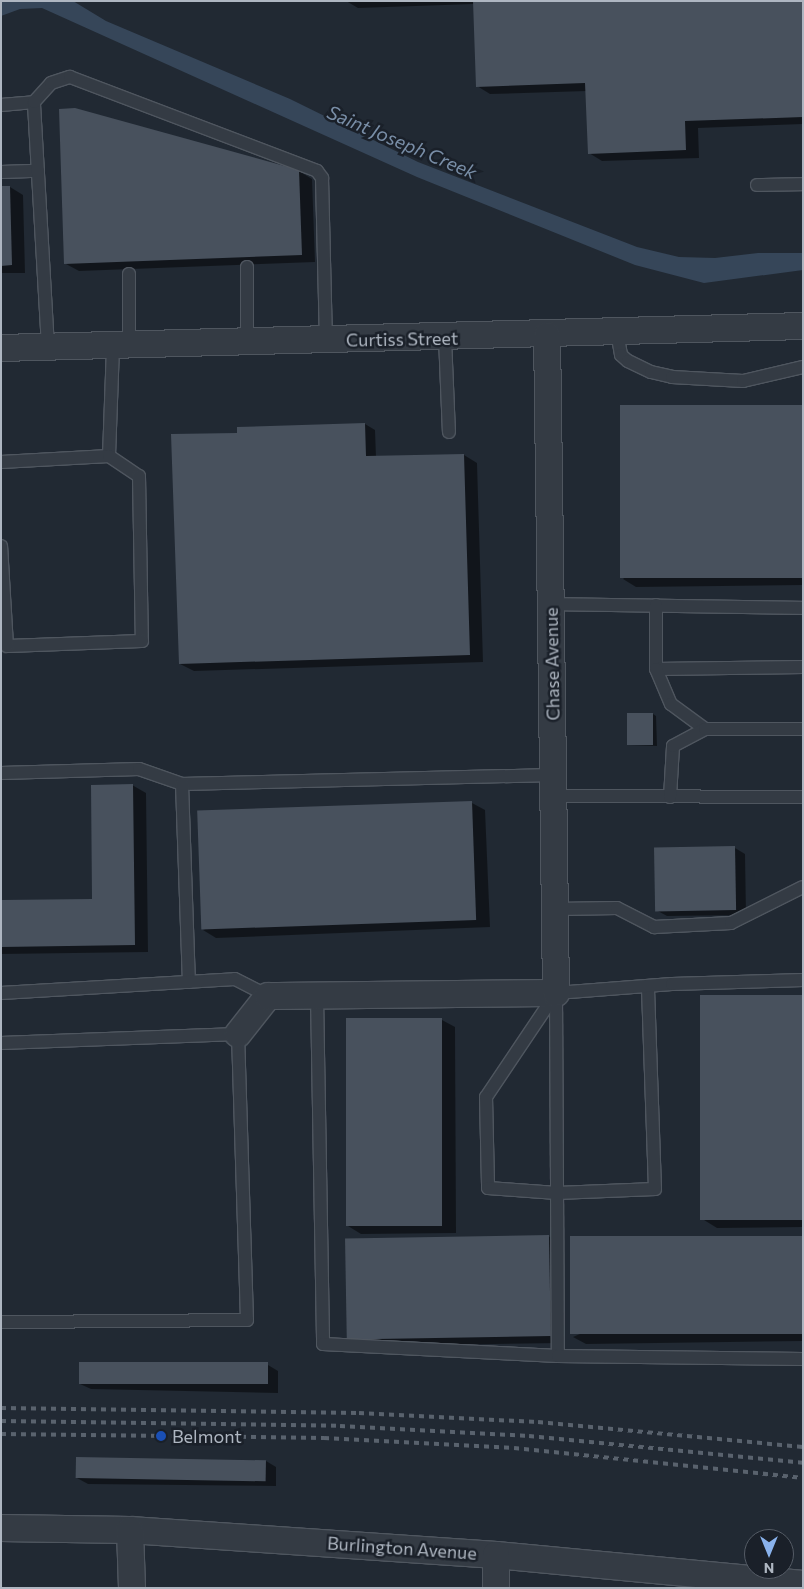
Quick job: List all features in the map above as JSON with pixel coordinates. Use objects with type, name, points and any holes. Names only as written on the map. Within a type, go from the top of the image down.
[{"type":"street","name":"Curtiss Street","points":[[1,348],[445,338],[803,326]]},
{"type":"street","name":"Chase Avenue","points":[[547,335],[556,993]]},
{"type":"street","points":[[238,1034],[268,996],[556,993]]},
{"type":"street","name":"Burlington Avenue","points":[[1,1528],[130,1530],[496,1555],[698,1581],[803,1584]]},
{"type":"street","points":[[130,1530],[132,1588]]},
{"type":"street","points":[[496,1555],[496,1588]]},
{"type":"lane","points":[[1,105],[34,102],[51,83],[70,77],[318,171],[322,178],[326,341]]},
{"type":"lane","points":[[34,102],[48,347]]},
{"type":"lane","points":[[1,172],[38,171]]},
{"type":"lane","points":[[757,185],[803,184]]},
{"type":"lane","points":[[247,267],[247,342]]},
{"type":"lane","points":[[109,456],[129,274]]},
{"type":"lane","points":[[616,332],[622,354],[628,361],[651,372],[672,377],[743,380],[803,367]]},
{"type":"lane","points":[[445,338],[449,432]]},
{"type":"lane","points":[[1,462],[109,456],[139,476],[142,641],[7,646],[1,546]]},
{"type":"lane","points":[[551,604],[803,608]]},
{"type":"lane","points":[[656,606],[656,669],[671,704],[705,729]]},
{"type":"lane","points":[[656,669],[803,667]]},
{"type":"lane","points":[[670,797],[673,746],[705,729],[803,729]]},
{"type":"lane","points":[[1,773],[139,769],[182,784],[554,785],[670,797],[803,797]]},
{"type":"lane","points":[[182,784],[189,982]]},
{"type":"lane","points":[[555,909],[617,908],[654,927],[731,924],[803,887]]},
{"type":"lane","points":[[1,993],[235,979],[268,996]]},
{"type":"lane","points":[[556,993],[648,986],[803,980]]},
{"type":"lane","points":[[556,993],[486,1096],[488,1188],[557,1193],[655,1190],[648,986]]},
{"type":"lane","points":[[556,993],[558,1356]]},
{"type":"lane","points":[[317,996],[323,1344],[558,1356],[803,1359]]},
{"type":"lane","points":[[1,1044],[238,1034],[247,1320],[1,1322]]},
{"type":"water","points":[[1,1],[73,1],[106,21],[290,99],[418,162],[637,247],[679,257],[715,258],[758,253],[803,253],[803,270],[704,283],[635,265],[417,177],[42,8],[20,9],[1,16]]},
{"type":"building","points":[[473,1],[803,1],[803,117],[685,121],[686,150],[588,154],[585,83],[476,87]]},
{"type":"building","points":[[75,108],[299,170],[302,255],[64,264],[59,109]]},
{"type":"building","points":[[1,186],[10,186],[12,265],[1,266]]},
{"type":"building","points":[[620,405],[803,405],[803,578],[620,578]]},
{"type":"building","points":[[365,423],[366,456],[464,454],[470,655],[179,664],[171,434],[237,433],[237,427]]},
{"type":"building","points":[[627,713],[653,713],[653,745],[627,745]]},
{"type":"building","points":[[133,784],[135,945],[1,947],[1,900],[92,899],[91,785]]},
{"type":"building","points":[[472,801],[476,920],[201,930],[197,811]]},
{"type":"building","points":[[735,846],[736,910],[655,911],[654,847]]},
{"type":"building","points":[[700,995],[803,995],[803,1220],[700,1220]]},
{"type":"building","points":[[346,1018],[442,1018],[442,1226],[346,1226]]},
{"type":"building","points":[[549,1235],[551,1336],[347,1340],[345,1239]]},
{"type":"building","points":[[570,1236],[803,1236],[803,1334],[570,1334]]},
{"type":"building","points":[[79,1362],[268,1362],[268,1384],[79,1384]]},
{"type":"building","points":[[76,1457],[266,1460],[266,1481],[76,1478]]},
{"type":"railway","points":[[1,1408],[359,1413],[538,1422],[803,1447]]},
{"type":"railway","points":[[1,1421],[340,1426],[529,1436],[803,1463]]},
{"type":"railway","points":[[1,1434],[324,1438],[514,1448],[803,1478]]},
{"type":"place","name":"Belmont","points":[[161,1436]]},
{"type":"water label","name":"Saint Joseph Creek","points":[[402,142]]}]
